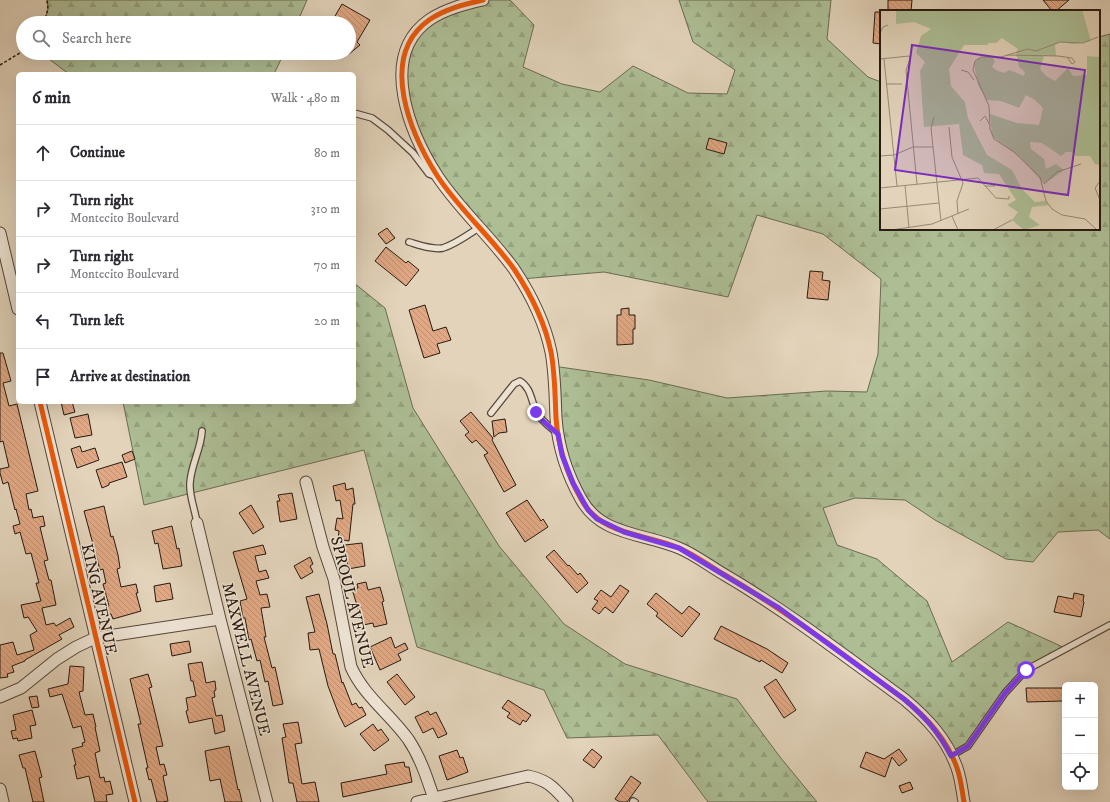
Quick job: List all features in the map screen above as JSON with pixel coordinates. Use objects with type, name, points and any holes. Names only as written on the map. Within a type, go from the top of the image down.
[{"type":"street","points":[[483,0],[445,11],[418,29],[411,39],[404,54],[402,73],[407,110],[416,136],[439,178],[504,255],[521,279],[539,316],[548,338],[551,353],[558,434],[562,455],[573,483],[588,510],[597,519],[624,532],[679,548],[779,608],[904,699],[921,713],[936,730],[957,769],[964,802]]},
{"type":"street","points":[[0,233],[16,301]]},
{"type":"street","name":"KING AVENUE","points":[[40,404],[135,802]]},
{"type":"street","name":"SPROUL AVENUE","points":[[306,482],[323,548],[334,579],[351,667],[355,677],[366,692],[408,739],[418,756],[434,800]]},
{"type":"street","name":"MAXWELL AVENUE","points":[[197,523],[267,802]]},
{"type":"street","points":[[0,697],[21,688],[57,659],[76,647],[95,638],[220,619]]},
{"type":"street","points":[[417,802],[434,800],[528,776],[539,778],[550,784],[567,802]]},
{"type":"street","points":[[0,789],[3,802]]},
{"type":"lane","points":[[356,113],[372,118],[388,130],[413,153],[429,174],[439,178]]},
{"type":"lane","points":[[409,242],[427,247],[443,248],[460,240],[480,227]]},
{"type":"lane","points":[[492,413],[514,384],[520,381],[529,391],[536,412],[543,421],[558,434]]},
{"type":"lane","points":[[197,523],[190,490],[190,481],[202,431]]},
{"type":"lane","points":[[951,756],[968,746],[1005,693],[1026,670],[1110,625]]},
{"type":"path","points":[[46,16],[48,8],[47,0]]},
{"type":"path","points":[[0,65],[16,55]]},
{"type":"green space","points":[[47,0],[307,0],[300,16],[46,16],[48,9]]},
{"type":"green space","points":[[483,0],[510,0],[534,25],[523,67],[562,84],[600,92],[633,66],[688,93],[727,94],[735,70],[693,42],[679,0],[831,0],[827,39],[868,77],[880,82],[880,230],[1100,230],[1100,37],[1110,34],[1110,539],[1098,530],[1058,532],[1033,562],[1006,559],[935,520],[905,500],[855,498],[823,508],[837,545],[877,559],[927,601],[952,662],[1008,622],[1065,648],[1025,670],[968,746],[951,756],[904,699],[679,548],[597,519],[566,466],[553,366],[649,380],[727,398],[827,391],[867,392],[878,354],[881,279],[823,234],[757,215],[728,297],[604,272],[521,279],[447,189],[416,136],[403,63],[428,21]]},
{"type":"green space","points":[[50,60],[281,60],[275,72],[66,72]]},
{"type":"green space","points":[[356,285],[385,308],[413,408],[499,546],[564,624],[625,664],[737,699],[780,757],[817,802],[708,802],[658,735],[567,738],[544,690],[417,647],[364,450],[144,505],[123,404],[356,404]]},
{"type":"building","points":[[888,0],[912,0],[911,10],[888,10]]},
{"type":"building","points":[[1043,0],[1069,0],[1057,10],[1051,10]]},
{"type":"building","points":[[342,4],[370,20],[357,42],[360,45],[356,48],[356,16],[335,16]]},
{"type":"building","points":[[875,12],[880,12],[880,44],[873,43]]},
{"type":"building","points":[[709,138],[727,143],[724,154],[706,149]]},
{"type":"building","points":[[387,228],[395,238],[386,244],[378,234]]},
{"type":"building","points":[[386,247],[406,263],[408,261],[419,270],[406,286],[375,261]]},
{"type":"building","points":[[810,271],[823,272],[822,280],[830,281],[828,300],[807,298]]},
{"type":"building","points":[[425,305],[433,331],[446,327],[451,340],[437,344],[440,353],[424,358],[409,310]]},
{"type":"building","points":[[629,308],[629,315],[635,315],[633,344],[617,345],[617,315],[621,315],[621,309]]},
{"type":"building","points":[[0,353],[3,353],[11,381],[3,383],[9,406],[17,404],[38,491],[26,494],[29,510],[31,509],[33,518],[43,516],[45,526],[40,527],[48,560],[44,561],[49,580],[51,580],[56,605],[42,608],[46,625],[54,623],[56,626],[70,618],[74,627],[59,635],[62,639],[25,661],[12,666],[14,672],[7,674],[8,677],[0,678],[0,645],[13,642],[17,655],[34,650],[30,635],[37,631],[28,617],[24,618],[21,605],[41,601],[36,583],[39,583],[31,553],[26,554],[20,532],[15,534],[13,526],[20,524],[8,482],[3,484],[0,473],[0,469],[9,467],[3,441],[0,442]]},
{"type":"building","points":[[61,404],[73,404],[75,412],[64,415]]},
{"type":"building","points":[[471,412],[493,438],[492,440],[516,485],[504,492],[484,455],[488,453],[476,440],[472,443],[465,435],[469,432],[460,421]]},
{"type":"building","points":[[88,414],[92,435],[75,438],[70,418]]},
{"type":"building","points":[[505,419],[507,432],[499,433],[494,437],[492,421]]},
{"type":"building","points":[[80,446],[82,452],[95,448],[99,460],[77,468],[71,449]]},
{"type":"building","points":[[132,451],[135,459],[125,463],[122,455]]},
{"type":"building","points":[[122,462],[127,477],[109,483],[109,485],[102,488],[96,470]]},
{"type":"building","points":[[345,483],[346,490],[353,488],[355,504],[353,504],[349,541],[338,539],[339,531],[335,530],[337,518],[343,519],[340,500],[336,501],[333,486]]},
{"type":"building","points":[[292,493],[297,519],[280,522],[277,501],[280,501],[278,495]]},
{"type":"building","points":[[527,500],[541,521],[543,519],[548,527],[525,542],[506,513]]},
{"type":"building","points":[[251,505],[264,527],[253,534],[239,513]]},
{"type":"building","points":[[104,506],[111,537],[113,536],[118,555],[120,568],[117,569],[121,587],[136,584],[138,593],[136,593],[141,611],[113,619],[111,614],[109,614],[107,606],[109,606],[103,584],[106,583],[103,569],[100,570],[84,511]]},
{"type":"building","points":[[172,526],[177,549],[179,548],[182,566],[163,569],[158,543],[155,544],[152,531]]},
{"type":"building","points":[[362,543],[365,566],[348,569],[345,545]]},
{"type":"building","points":[[263,545],[266,554],[255,556],[259,572],[266,570],[269,578],[256,581],[260,595],[267,594],[270,607],[261,608],[266,637],[264,637],[272,668],[275,667],[283,704],[273,706],[268,681],[265,682],[260,660],[257,661],[251,639],[249,640],[245,618],[243,618],[240,601],[247,599],[233,552]]},
{"type":"building","points":[[554,550],[568,566],[569,565],[578,575],[580,573],[588,583],[577,593],[546,557]]},
{"type":"building","points":[[310,557],[313,564],[310,566],[313,572],[301,579],[294,566]]},
{"type":"building","points":[[366,582],[368,590],[380,587],[384,601],[382,602],[387,624],[374,627],[373,623],[363,625],[352,589],[358,588],[357,584]]},
{"type":"building","points":[[170,583],[173,599],[156,602],[154,586]]},
{"type":"building","points":[[620,585],[629,591],[613,613],[605,607],[599,614],[592,609],[598,601],[594,599],[601,590],[611,597]]},
{"type":"building","points":[[656,593],[682,614],[689,606],[700,614],[682,637],[656,616],[658,613],[647,604]]},
{"type":"building","points":[[1074,593],[1084,595],[1081,617],[1054,612],[1058,596],[1073,599]]},
{"type":"building","points":[[319,594],[333,654],[335,654],[342,683],[343,682],[352,705],[356,703],[359,708],[362,707],[366,715],[345,727],[328,686],[319,649],[310,650],[308,633],[315,632],[306,597]]},
{"type":"building","points":[[721,626],[767,649],[788,663],[782,673],[761,660],[760,662],[714,639]]},
{"type":"building","points":[[391,637],[395,648],[405,643],[408,649],[398,654],[401,660],[380,670],[370,647]]},
{"type":"building","points":[[189,641],[191,652],[172,656],[170,644]]},
{"type":"building","points":[[202,662],[206,683],[215,681],[215,697],[212,698],[216,716],[222,715],[225,731],[215,734],[212,718],[189,723],[186,711],[188,710],[186,698],[196,696],[193,681],[191,681],[188,664]]},
{"type":"building","points":[[70,666],[84,667],[83,691],[79,692],[85,715],[93,714],[100,751],[95,753],[100,778],[104,777],[105,782],[110,781],[113,794],[106,795],[107,802],[95,802],[89,776],[77,779],[74,765],[76,765],[72,749],[83,746],[82,743],[85,742],[81,726],[73,728],[62,694],[50,697],[48,689],[68,684]]},
{"type":"building","points":[[148,674],[152,687],[149,688],[163,746],[156,747],[160,765],[164,764],[167,775],[163,776],[168,801],[163,802],[157,802],[151,779],[149,780],[146,768],[148,768],[138,724],[141,724],[130,679]]},
{"type":"building","points":[[397,674],[415,697],[405,705],[387,682]]},
{"type":"building","points":[[776,679],[796,710],[784,718],[764,687]]},
{"type":"building","points":[[1026,688],[1062,688],[1062,701],[1027,702]]},
{"type":"building","points":[[37,696],[39,707],[32,708],[29,697]]},
{"type":"building","points":[[508,700],[531,715],[526,722],[523,720],[520,725],[507,717],[510,713],[502,708]]},
{"type":"building","points":[[32,710],[36,725],[30,726],[32,738],[18,741],[17,738],[13,739],[11,731],[16,730],[13,715]]},
{"type":"building","points":[[428,711],[430,715],[436,712],[447,734],[438,738],[433,728],[423,733],[415,717]]},
{"type":"building","points":[[298,722],[302,743],[295,744],[302,784],[315,782],[319,802],[297,802],[293,783],[289,783],[282,738],[286,737],[283,724]]},
{"type":"building","points":[[373,724],[378,731],[381,729],[389,740],[374,751],[360,734]]},
{"type":"building","points":[[229,746],[242,802],[225,802],[220,779],[210,781],[205,751]]},
{"type":"building","points":[[592,749],[602,757],[594,768],[583,760]]},
{"type":"building","points":[[899,749],[907,760],[899,766],[892,757],[885,777],[860,767],[866,752],[884,759]]},
{"type":"building","points":[[457,750],[460,758],[463,757],[468,772],[447,780],[439,756]]},
{"type":"building","points":[[35,751],[42,777],[39,778],[44,802],[33,802],[25,768],[23,768],[19,755]]},
{"type":"building","points":[[404,762],[405,767],[409,767],[412,782],[343,797],[341,783],[387,774],[385,765]]},
{"type":"building","points":[[631,776],[641,783],[627,802],[620,802],[615,799]]},
{"type":"building","points":[[910,782],[913,789],[902,793],[899,786]]},
{"type":"cycle path","points":[[483,0],[462,5],[442,13],[429,20],[413,36],[405,54],[402,75],[404,97],[418,140],[438,177],[456,201],[496,246],[514,269],[526,288],[536,309],[545,330],[551,352],[557,428],[561,449],[567,470],[581,499],[590,511],[600,520],[612,527],[679,548],[748,589],[816,635],[904,699],[921,714],[942,738],[948,748],[958,772],[964,802]]},
{"type":"cycle path","points":[[40,404],[135,802]]},
{"type":"route","points":[[536,412],[543,421],[558,434],[562,455],[573,483],[588,510],[597,519],[624,532],[679,548],[779,608],[921,713],[936,730],[945,743],[951,756],[968,746],[1005,693],[1026,670]]}]
